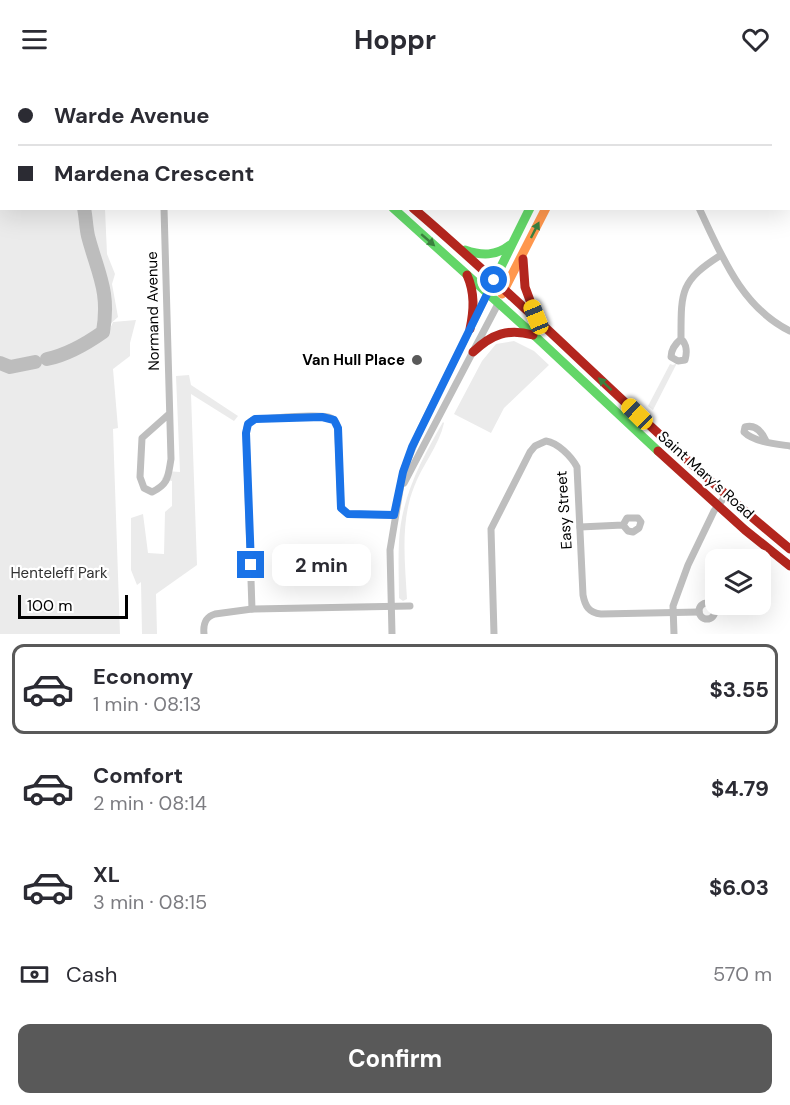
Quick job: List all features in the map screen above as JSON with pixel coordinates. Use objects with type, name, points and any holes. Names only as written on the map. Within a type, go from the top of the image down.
[{"type":"main road","name":"Saint Mary’s Road","points":[[395,210],[488,292],[717,506],[759,543],[790,566]]},
{"type":"main road","name":"Saint Mary’s Road","points":[[415,210],[536,317],[726,495],[790,549]]},
{"type":"main road","points":[[488,292],[529,210]]},
{"type":"main road","points":[[498,302],[545,210]]},
{"type":"main road","points":[[459,248],[476,254],[488,255],[504,250],[514,241]]},
{"type":"main road","points":[[524,252],[523,282],[536,317]]},
{"type":"main road","points":[[464,270],[473,299],[470,329]]},
{"type":"main road","points":[[473,352],[486,339],[497,333],[516,331],[536,337]]},
{"type":"street","name":"Normand Avenue","points":[[164,210],[171,459],[168,478],[162,487],[152,492],[144,488],[140,477],[142,438],[169,414]]},
{"type":"street","points":[[700,210],[721,255],[747,296],[762,312],[790,331]]},
{"type":"street","points":[[681,339],[682,302],[687,285],[696,272],[721,255]]},
{"type":"street","points":[[392,634],[390,550],[394,515],[407,459],[488,292]]},
{"type":"street","points":[[399,493],[498,302]]},
{"type":"street","points":[[444,380],[454,389]]},
{"type":"street","points":[[252,609],[246,433],[251,421],[322,417],[334,420],[338,428],[341,508],[348,514],[394,515]]},
{"type":"street","name":"Easy Street","points":[[494,634],[491,529],[530,452],[540,442],[546,441],[555,444],[575,463],[578,471],[584,603],[591,612],[601,614],[672,612]]},
{"type":"street","points":[[766,441],[790,446]]},
{"type":"street","points":[[674,634],[672,612],[688,565],[717,506],[726,495]]},
{"type":"street","points":[[580,527],[623,525]]},
{"type":"street","points":[[204,634],[205,621],[209,616],[252,609],[410,606]]},
{"type":"street","points":[[672,612],[699,612]]},
{"type":"green space","name":"Henteleff Park","points":[[0,210],[105,210],[107,254],[115,274],[112,284],[118,317],[109,325],[110,329],[113,322],[136,320],[130,343],[130,356],[113,369],[118,428],[113,429],[120,634],[0,634]]},
{"type":"green space","points":[[514,341],[534,351],[549,365],[504,408],[491,433],[454,414],[482,361],[496,344]]},
{"type":"green space","points":[[677,363],[653,410],[648,406],[670,364]]},
{"type":"green space","points":[[189,375],[191,385],[238,416],[234,421],[191,394],[197,565],[156,594],[157,634],[142,634],[141,582],[137,585],[131,570],[131,518],[143,514],[148,553],[164,554],[165,512],[172,506],[172,481],[162,479],[166,471],[180,472],[176,376]]},
{"type":"green space","points":[[443,422],[442,431],[417,479],[410,500],[404,542],[407,599],[403,601],[399,598],[399,542],[404,510],[420,465]]},
{"type":"waterway","points":[[47,359],[62,355],[103,332],[104,294],[88,236],[84,210]]},
{"type":"waterway","points":[[0,363],[10,367],[35,362]]},
{"type":"traffic: fast","points":[[395,210],[658,451]]},
{"type":"traffic: fast","points":[[488,293],[529,210]]},
{"type":"traffic: fast","points":[[465,250],[489,254],[510,245]]},
{"type":"traffic: slow","points":[[502,294],[545,210]]},
{"type":"traffic: jam","points":[[415,210],[694,466],[790,549]]},
{"type":"traffic: jam","points":[[523,259],[525,287],[535,314]]},
{"type":"traffic: jam","points":[[467,275],[473,302],[470,329]]},
{"type":"traffic: jam","points":[[473,352],[501,334],[516,332],[533,335]]},
{"type":"traffic: jam","points":[[658,451],[745,530],[790,566]]},
{"type":"place","name":"Van Hull Place","points":[[417,360]]},
{"type":"route","points":[[251,565],[246,433],[248,424],[255,419],[327,417],[334,420],[338,428],[341,508],[348,514],[394,515],[403,472],[412,447],[494,280]]}]
